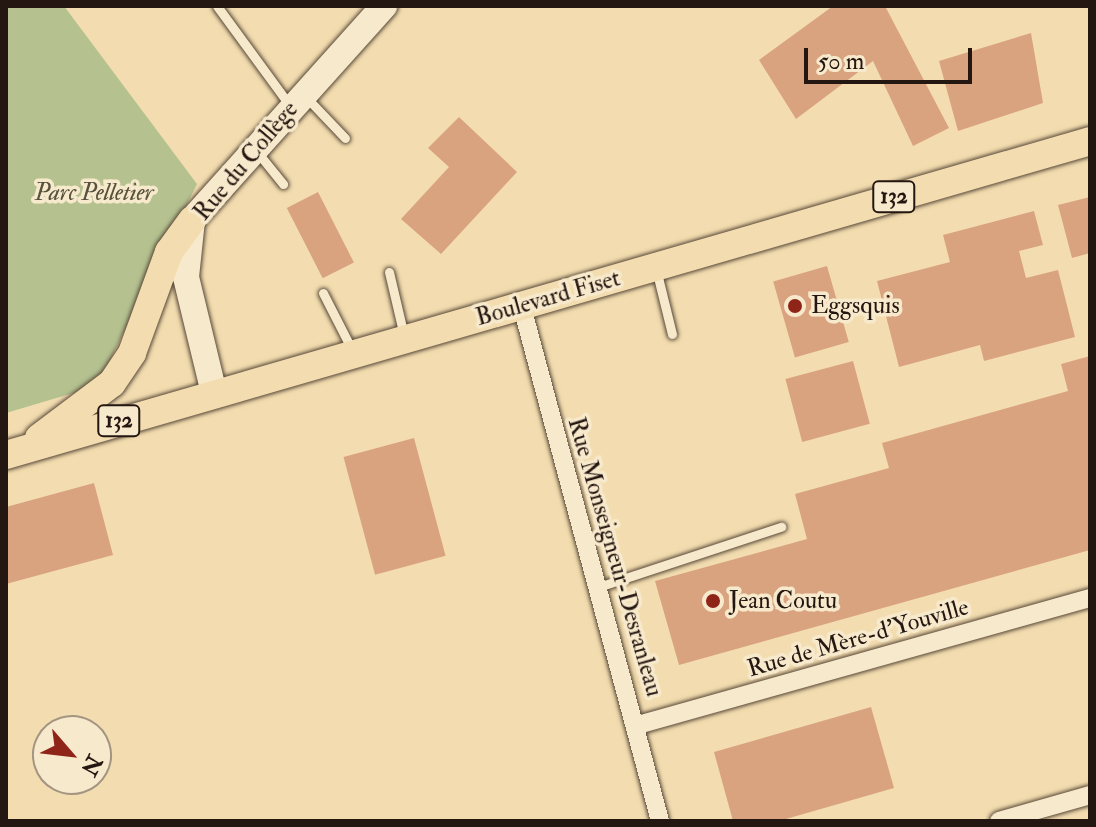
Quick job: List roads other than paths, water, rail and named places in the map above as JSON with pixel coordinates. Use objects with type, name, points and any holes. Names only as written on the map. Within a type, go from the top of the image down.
[{"type":"main road","name":"Boulevard Fiset","points":[[15,452],[1090,141]]},
{"type":"main road","points":[[15,452],[112,383],[132,353],[169,252],[192,220]]},
{"type":"street","name":"Rue du Collège","points":[[214,393],[186,277],[192,220],[253,147],[384,6]]},
{"type":"street","name":"Rue Monseigneur-Desranleau","points":[[522,307],[638,725],[660,821]]},
{"type":"street","name":"Rue de Mère-d'Youville","points":[[638,725],[1090,598]]},
{"type":"street","points":[[999,821],[1090,795]]},
{"type":"lane","points":[[217,6],[297,100],[345,138]]},
{"type":"lane","points":[[253,147],[283,184]]},
{"type":"lane","points":[[655,266],[672,334]]},
{"type":"lane","points":[[389,272],[404,339]]},
{"type":"lane","points":[[323,293],[354,354]]},
{"type":"lane","points":[[598,587],[781,527]]},
{"type":"place","name":"Eggsquis","points":[[795,306]]},
{"type":"place","name":"Jean Coutu","points":[[713,601]]},
{"type":"park label","name":"Parc Pelletier","points":[[94,193]]}]
